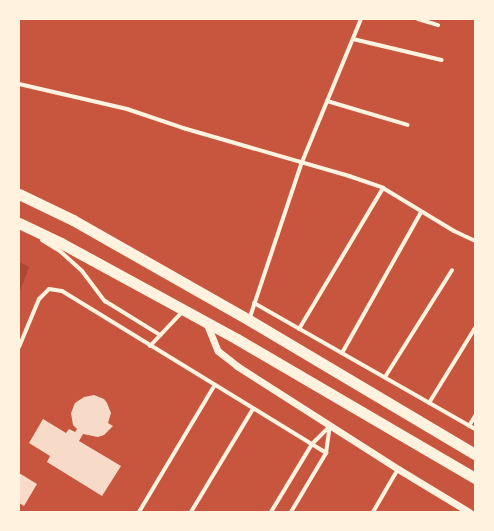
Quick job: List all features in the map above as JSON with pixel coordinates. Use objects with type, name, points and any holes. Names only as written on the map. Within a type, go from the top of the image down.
[{"type":"highway","points":[[19,194],[73,220],[249,320],[475,454]]},
{"type":"highway","points":[[19,223],[61,243],[206,322],[475,478]]},
{"type":"street","points":[[249,320],[302,162],[361,19]]},
{"type":"street","points":[[418,19],[438,25]]},
{"type":"street","points":[[353,39],[442,60]]},
{"type":"street","points":[[19,84],[127,109],[183,128],[302,162],[383,188],[422,212],[475,241]]},
{"type":"street","points":[[327,101],[408,125]]},
{"type":"street","points":[[299,329],[383,188]]},
{"type":"street","points":[[342,353],[422,212]]},
{"type":"street","points":[[19,223],[61,252],[82,271],[106,301],[160,335]]},
{"type":"street","points":[[384,377],[452,270]]},
{"type":"street","points":[[19,348],[39,299],[49,289],[62,291],[214,386],[326,453]]},
{"type":"street","points":[[254,303],[475,429]]},
{"type":"street","points":[[150,346],[183,310]]},
{"type":"street","points":[[206,322],[218,351],[237,366],[398,469],[470,512]]},
{"type":"street","points":[[429,403],[475,328]]},
{"type":"street","points":[[139,512],[214,386]]},
{"type":"street","points":[[191,512],[253,409]]},
{"type":"street","points":[[469,426],[475,416]]},
{"type":"street","points":[[271,512],[312,444],[330,426]]},
{"type":"street","points":[[291,512],[326,453],[330,426]]},
{"type":"street","points":[[373,512],[398,469]]},
{"type":"shaded area","points":[[19,262],[29,267],[19,294]]},
{"type":"building","points":[[94,395],[104,399],[107,403],[111,413],[108,423],[113,426],[104,435],[98,437],[83,434],[79,441],[121,466],[102,496],[47,462],[50,456],[29,443],[43,419],[66,433],[69,429],[75,432],[77,429],[73,425],[71,413],[75,403],[84,397]]},
{"type":"building","points":[[19,473],[37,484],[24,506],[19,503]]}]
